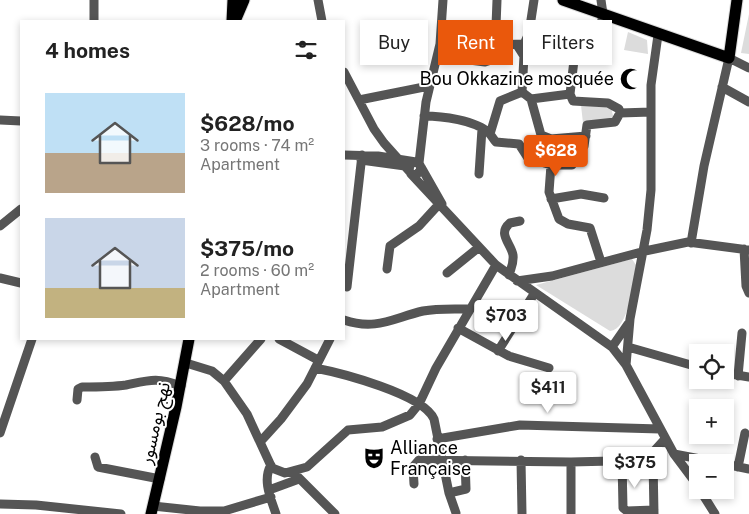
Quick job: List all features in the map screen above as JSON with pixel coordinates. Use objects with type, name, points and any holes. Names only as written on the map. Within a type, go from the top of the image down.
[{"type":"main road","points":[[233,0],[234,20]]},
{"type":"main road","points":[[234,20],[244,0]]},
{"type":"main road","points":[[562,0],[658,35],[729,58],[737,0]]},
{"type":"main road","name":"نهج بومسور","points":[[152,510],[186,364],[189,340]]},
{"type":"street","points":[[94,0],[94,20]]},
{"type":"street","points":[[318,0],[322,20]]},
{"type":"street","points":[[441,20],[443,0]]},
{"type":"street","points":[[496,20],[497,0]]},
{"type":"street","points":[[521,44],[529,33],[534,0]]},
{"type":"street","points":[[601,0],[603,14],[602,20]]},
{"type":"street","points":[[626,365],[630,319],[645,251],[651,190],[652,65],[658,35]]},
{"type":"street","points":[[513,44],[521,44]]},
{"type":"street","points":[[521,44],[524,56],[522,92]]},
{"type":"street","points":[[413,167],[438,56]]},
{"type":"street","points":[[691,243],[704,166],[729,58],[749,68]]},
{"type":"street","points":[[573,65],[570,94],[576,102],[613,104],[619,109],[620,113]]},
{"type":"street","points":[[345,74],[374,129],[398,159],[413,167],[449,215],[478,248],[496,265],[534,294],[612,347],[626,365],[665,439],[689,474]]},
{"type":"street","points":[[359,100],[430,86]]},
{"type":"street","points":[[722,87],[749,102]]},
{"type":"street","points":[[522,92],[531,99],[538,128],[545,138],[586,136]]},
{"type":"street","points":[[479,174],[486,132],[500,101],[522,92]]},
{"type":"street","points":[[531,99],[570,94]]},
{"type":"street","points":[[620,113],[651,112]]},
{"type":"street","points":[[424,116],[442,116],[486,132],[496,142],[519,144],[525,156],[551,165],[572,165],[584,146],[587,125],[615,122],[620,113]]},
{"type":"street","points":[[0,120],[20,121]]},
{"type":"street","points":[[345,154],[413,167]]},
{"type":"street","points":[[359,157],[398,159]]},
{"type":"street","points":[[347,287],[359,157]]},
{"type":"street","points":[[551,165],[548,184],[551,199],[563,222],[586,225],[592,230],[601,262]]},
{"type":"street","points":[[551,199],[581,194],[604,198]]},
{"type":"street","points":[[387,269],[390,246],[419,226],[440,203]]},
{"type":"street","points":[[0,226],[20,210]]},
{"type":"street","points":[[509,275],[513,257],[511,248],[504,237],[504,231],[510,223],[520,221]]},
{"type":"street","points":[[517,281],[552,276],[645,251],[691,243],[746,250],[746,286],[749,293]]},
{"type":"street","points":[[447,273],[478,248]]},
{"type":"street","points":[[152,510],[224,511],[270,493],[315,462],[348,430],[392,424],[410,415],[419,404],[458,328],[496,265]]},
{"type":"street","points":[[0,278],[20,283]]},
{"type":"street","points":[[498,351],[534,294]]},
{"type":"street","points":[[345,320],[355,324],[378,324],[421,312],[470,309]]},
{"type":"street","points":[[612,347],[630,319]]},
{"type":"street","points":[[458,328],[498,351],[549,368]]},
{"type":"street","points":[[738,376],[742,333]]},
{"type":"street","points":[[0,433],[3,414],[32,340]]},
{"type":"street","points":[[224,381],[260,340]]},
{"type":"street","points":[[281,340],[317,364],[358,377],[419,404],[432,416],[438,439],[440,459],[456,512]]},
{"type":"street","points":[[261,441],[292,405],[307,384],[329,340]]},
{"type":"street","points":[[628,347],[689,364]]},
{"type":"street","points":[[186,364],[212,371],[224,381],[247,414],[271,465],[280,471],[296,475],[335,514]]},
{"type":"street","points":[[734,375],[749,377]]},
{"type":"street","points":[[77,400],[78,389],[82,387],[126,385],[152,379],[164,379],[181,386]]},
{"type":"street","points":[[438,439],[520,425],[660,429]]},
{"type":"street","points":[[738,467],[745,433]]},
{"type":"street","points":[[622,461],[623,508],[627,511],[654,512],[653,460],[655,450],[665,439]]},
{"type":"street","points":[[674,454],[689,457]]},
{"type":"street","points":[[95,457],[96,466],[160,479]]},
{"type":"street","points":[[414,484],[413,467],[416,461],[440,459],[571,462],[653,460]]},
{"type":"street","points":[[449,493],[466,489],[465,460]]},
{"type":"street","points":[[521,460],[522,514]]},
{"type":"street","points":[[571,462],[571,514]]},
{"type":"street","points":[[271,465],[267,474],[276,514]]},
{"type":"street","points":[[734,466],[749,470]]},
{"type":"street","points":[[707,499],[721,514]]},
{"type":"street","points":[[0,504],[36,505],[121,514]]},
{"type":"street","points":[[711,505],[715,514]]},
{"type":"shaded area","points":[[749,14],[749,54],[741,53]]},
{"type":"shaded area","points":[[628,32],[647,40],[648,54],[624,50]]},
{"type":"shaded area","points":[[581,105],[611,107],[614,120],[583,123]]},
{"type":"shaded area","points":[[632,259],[636,265],[626,314],[622,323],[616,329],[610,331],[536,285]]},
{"type":"place","name":"Bou Okkazine mosquée","points":[[631,79]]},
{"type":"place","name":"Alliance Française","points":[[374,458]]}]
